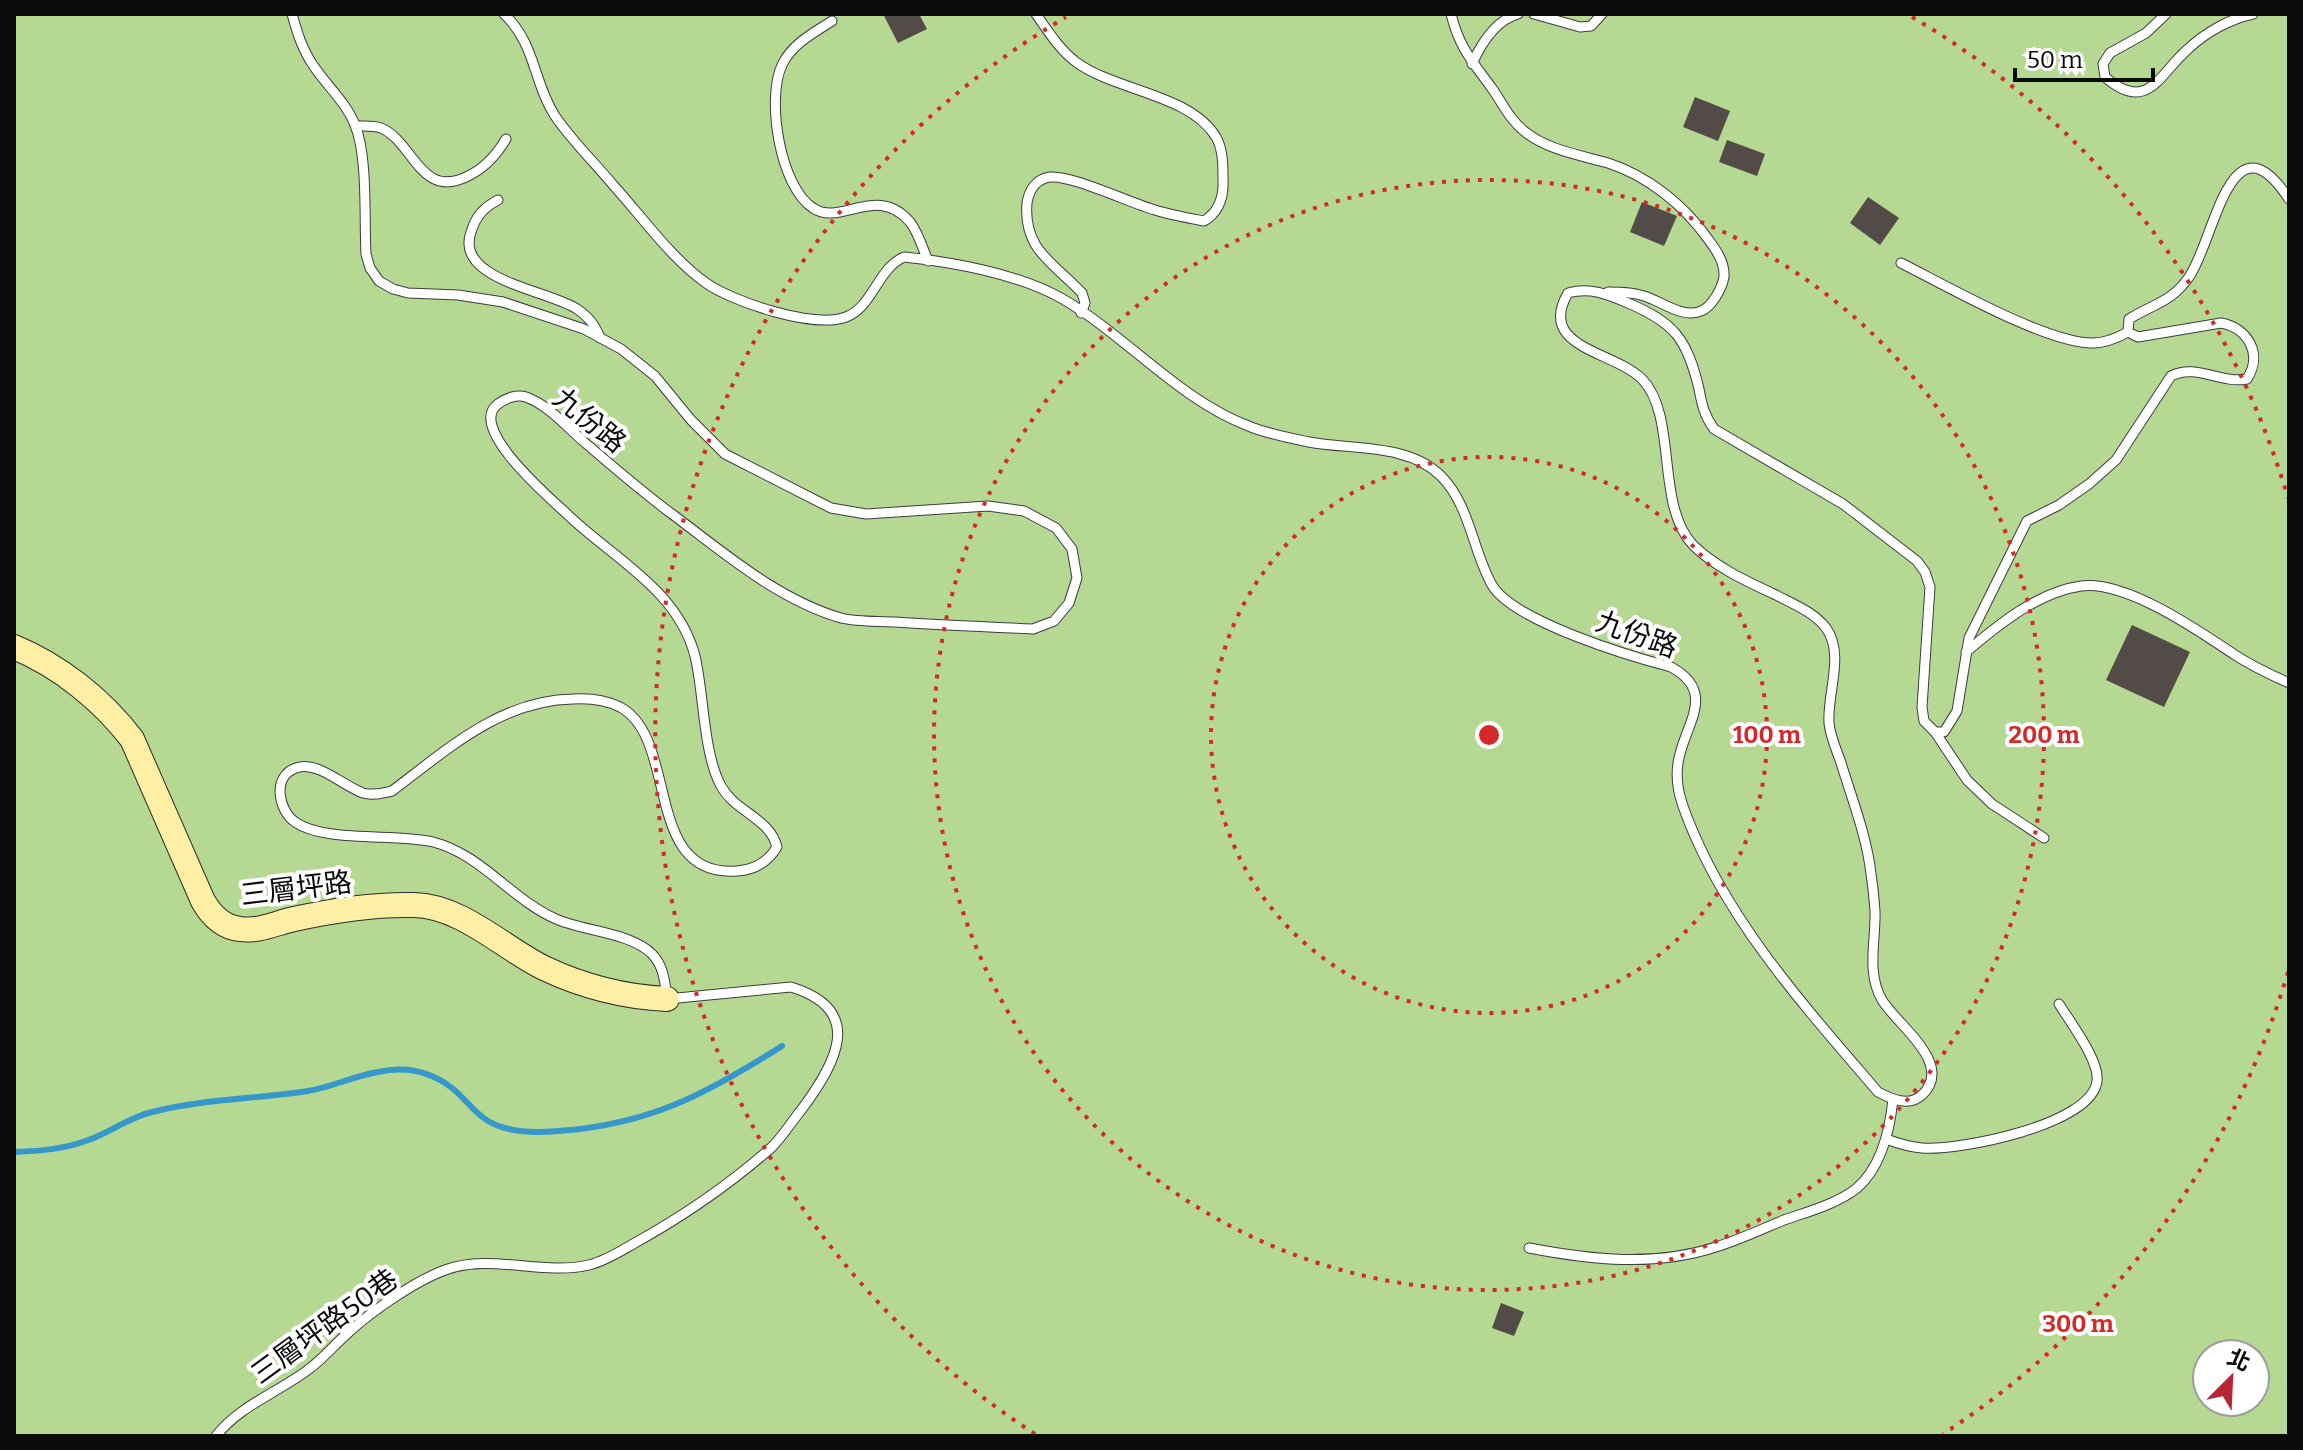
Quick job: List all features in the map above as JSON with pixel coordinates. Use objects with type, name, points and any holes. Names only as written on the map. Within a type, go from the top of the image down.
[{"type":"street","name":"三層坪路","points":[[14,647],[85,689],[125,729],[203,901],[211,914],[225,925],[256,929],[331,912],[414,905],[435,908],[460,918],[544,968],[600,990],[667,999]]},
{"type":"lane","name":"九份路","points":[[292,14],[299,39],[312,64],[356,126],[362,153],[366,254],[370,268],[379,281],[408,293],[458,295],[503,302],[584,329],[631,355],[655,376],[691,420],[725,454],[831,508],[866,514],[988,506],[1024,511],[1056,528],[1072,549],[1077,578],[1069,603],[1054,621],[1033,629],[844,619],[813,608],[740,564],[646,495],[545,407],[524,396],[506,398],[493,408],[489,419],[494,435],[524,472],[572,519],[653,585],[675,614],[687,634],[695,657],[701,704],[721,786],[732,800],[774,835],[777,847],[771,856],[754,868],[744,870],[711,868],[695,861],[684,850],[674,829],[646,736],[635,717],[619,706],[590,698],[554,699],[530,704],[484,723],[392,791],[376,795],[364,793],[315,769],[298,767],[284,774],[280,783],[281,800],[295,822],[309,828],[348,835],[437,843],[463,855],[538,910],[557,920],[633,942],[650,951],[660,963],[667,999]]},
{"type":"lane","name":"九份路","points":[[504,14],[526,40],[546,98],[568,132],[665,244],[704,282],[724,295],[763,309],[827,320],[846,317],[861,306],[892,263],[904,257],[1011,278],[1063,300],[1180,388],[1250,427],[1310,442],[1377,449],[1425,465],[1441,476],[1454,494],[1492,584],[1503,599],[1520,611],[1575,635],[1671,667],[1683,674],[1693,686],[1697,703],[1678,759],[1677,776],[1679,795],[1697,843],[1739,918],[1773,964],[1878,1092],[1893,1099]]},
{"type":"lane","points":[[1036,14],[1058,45],[1076,62],[1098,75],[1188,111],[1216,137],[1221,150],[1224,184],[1220,205],[1215,215],[1204,221],[1155,210],[1052,176],[1040,179],[1031,189],[1027,201],[1029,235],[1037,249],[1082,293],[1085,303],[1081,313]]},
{"type":"lane","points":[[1451,14],[1457,37],[1472,64],[1514,122],[1525,132],[1560,150],[1612,164],[1667,195],[1695,220],[1721,257],[1724,273],[1722,285],[1712,302],[1701,312],[1685,313],[1644,296],[1580,290],[1568,293],[1561,306],[1559,321],[1565,333],[1576,343],[1642,380],[1658,412],[1672,499],[1681,526],[1692,544],[1720,566],[1805,609],[1825,626],[1833,641],[1835,659],[1829,698],[1829,726],[1860,823],[1871,870],[1875,911],[1872,966],[1876,987],[1883,1001],[1933,1065],[1932,1078],[1924,1094],[1912,1101],[1893,1099],[1886,1139],[1871,1170],[1856,1188],[1826,1205],[1715,1248],[1661,1259],[1611,1261],[1529,1248]]},
{"type":"lane","points":[[1472,64],[1479,48],[1503,21],[1518,14]]},
{"type":"lane","points":[[1534,14],[1580,27],[1591,26],[1602,14]]},
{"type":"lane","points":[[2166,14],[2146,33],[2110,53],[2103,64],[2105,77],[2117,88],[2132,93],[2157,85],[2184,52],[2204,34],[2253,14]]},
{"type":"lane","points":[[832,21],[793,48],[781,66],[777,87],[781,153],[803,201],[815,210],[825,214],[867,205],[886,207],[900,213],[911,224],[928,261]]},
{"type":"lane","points":[[356,126],[383,128],[423,172],[438,181],[447,182],[456,182],[476,173],[496,156],[506,139]]},
{"type":"lane","points":[[2128,332],[2129,319],[2168,299],[2191,274],[2230,182],[2239,171],[2250,168],[2265,171],[2277,181],[2289,199]]},
{"type":"lane","points":[[498,200],[484,207],[475,220],[469,239],[469,255],[494,275],[575,308],[595,325],[600,338]]},
{"type":"lane","points":[[1901,263],[2036,328],[2069,339],[2092,343],[2110,341],[2128,332]]},
{"type":"lane","points":[[1596,292],[1655,315],[1677,333],[1691,359],[1704,415],[1714,429],[1843,504],[1917,561],[1930,587],[1922,707],[1924,721],[1975,788],[1992,804],[2044,838]]},
{"type":"lane","points":[[1935,732],[1944,732],[1951,725],[1963,683],[1966,652],[1980,610],[2027,521],[2059,505],[2116,460],[2171,376],[2191,370],[2235,381],[2247,379],[2252,371],[2252,348],[2246,335],[2232,325],[2221,323],[2138,337],[2128,332]]},
{"type":"lane","points":[[1966,652],[2028,607],[2051,595],[2083,585],[2111,589],[2143,601],[2201,631],[2236,656],[2289,683]]},
{"type":"lane","name":"三層坪路50巷","points":[[216,1436],[224,1425],[242,1412],[278,1392],[312,1367],[352,1329],[405,1292],[445,1270],[473,1264],[557,1268],[589,1265],[649,1235],[712,1194],[774,1145],[816,1090],[833,1060],[840,1031],[834,1015],[824,1002],[809,992],[791,987],[667,999]]},
{"type":"lane","points":[[1886,1139],[1922,1148],[1971,1143],[2026,1131],[2087,1101],[2098,1079],[2096,1066],[2059,1004]]},
{"type":"green space","points":[[14,14],[2289,14],[2289,1436],[14,1436]]},
{"type":"building","points":[[883,14],[919,14],[927,29],[898,43]]},
{"type":"building","points":[[1695,97],[1730,111],[1718,141],[1683,127]]},
{"type":"building","points":[[1727,140],[1765,154],[1757,176],[1719,162]]},
{"type":"building","points":[[1868,197],[1899,218],[1880,245],[1850,223]]},
{"type":"building","points":[[1642,202],[1677,216],[1664,246],[1630,232]]},
{"type":"building","points":[[2132,625],[2190,652],[2164,707],[2106,680]]},
{"type":"building","points":[[1501,1303],[1524,1312],[1514,1336],[1492,1328]]},
{"type":"waterway","points":[[14,1152],[72,1145],[152,1112],[308,1091],[388,1070],[417,1071],[444,1082],[483,1117],[504,1128],[540,1132],[591,1128],[676,1104],[728,1079],[782,1046]]}]
